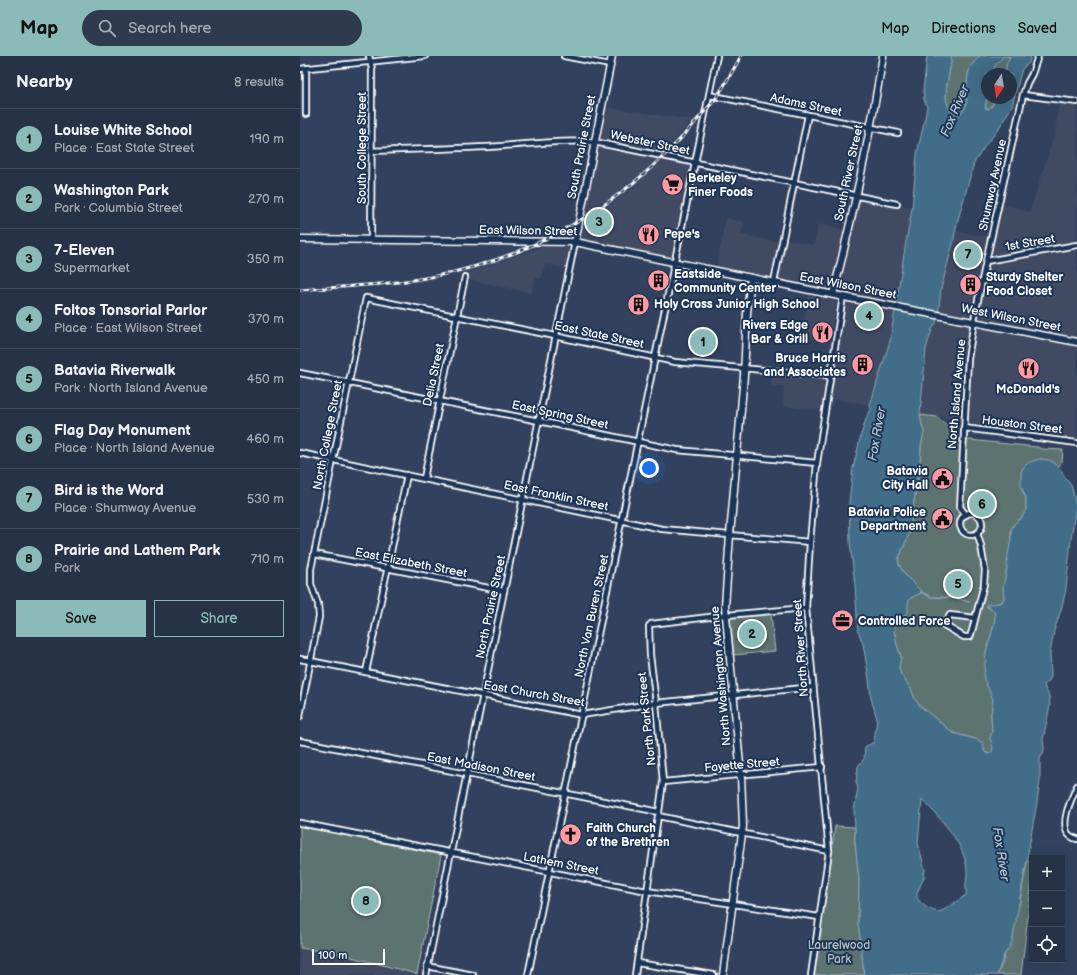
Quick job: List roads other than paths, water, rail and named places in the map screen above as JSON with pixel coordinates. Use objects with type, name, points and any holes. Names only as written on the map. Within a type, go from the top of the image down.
[{"type":"main road","name":"South Prairie Street","points":[[575,242],[612,56]]},
{"type":"main road","name":"South River Street","points":[[833,294],[856,196],[883,56]]},
{"type":"main road","name":"East Wilson Street","points":[[300,239],[575,242],[940,315]]},
{"type":"main road","name":"North Washington Avenue","points":[[723,975],[743,833],[741,775],[725,606],[744,369],[747,313],[751,278]]},
{"type":"main road","name":"West Wilson Street","points":[[940,315],[1077,342]]},
{"type":"street","points":[[300,68],[370,58],[425,56]]},
{"type":"street","points":[[564,56],[610,65]]},
{"type":"street","name":"North Van Buren Street","points":[[528,975],[717,56]]},
{"type":"street","name":"Shumway Avenue","points":[[974,322],[986,260],[1023,95],[1026,83],[1032,74],[1038,56]]},
{"type":"street","name":"South College Street","points":[[370,58],[372,69],[371,240]]},
{"type":"street","points":[[306,68],[306,114]]},
{"type":"street","name":"Adams Street","points":[[709,95],[898,134]]},
{"type":"street","points":[[1023,95],[1077,102]]},
{"type":"street","points":[[774,282],[808,115]]},
{"type":"street","name":"Webster Street","points":[[371,151],[502,146],[554,141],[594,142],[897,204]]},
{"type":"street","name":"North Prairie Street","points":[[426,975],[575,242]]},
{"type":"street","name":"1st Street","points":[[986,260],[1077,245]]},
{"type":"street","name":"Delia Street","points":[[424,478],[465,277]]},
{"type":"street","name":"North River Street","points":[[811,975],[829,851],[806,608],[817,463],[843,296]]},
{"type":"street","name":"East State Street","points":[[366,298],[556,336],[675,362],[830,376]]},
{"type":"street","name":"North College Street","points":[[300,716],[319,617],[318,604],[310,579],[311,569],[366,298]]},
{"type":"street","name":"North Island Avenue","points":[[974,322],[968,359],[960,507],[966,514],[961,520],[960,524],[963,530],[968,534],[977,534]]},
{"type":"street","name":"East Spring Street","points":[[300,373],[677,450],[817,463]]},
{"type":"street","name":"Houston Street","points":[[964,428],[1077,443]]},
{"type":"street","name":"East Franklin Street","points":[[300,453],[662,529],[810,542]]},
{"type":"street","points":[[366,672],[407,475]]},
{"type":"street","points":[[966,514],[973,513],[981,519],[982,526],[977,534],[981,546],[985,570],[984,584],[970,637],[964,637],[944,626],[950,615],[975,618]]},
{"type":"street","name":"East Elizabeth Street","points":[[314,554],[504,591]]},
{"type":"street","points":[[726,615],[806,608]]},
{"type":"street","name":"North Park Street","points":[[635,975],[663,782],[648,629],[651,624],[726,615]]},
{"type":"street","name":"East Church Street","points":[[300,659],[582,715],[656,703],[813,687]]},
{"type":"street","name":"East Madison Street","points":[[300,741],[566,794],[829,851]]},
{"type":"street","name":"Fayette Street","points":[[663,782],[822,767]]},
{"type":"street","points":[[1077,786],[1065,823],[1070,837],[1077,839]]},
{"type":"street","name":"Lathem Street","points":[[300,823],[647,891],[820,917]]},
{"type":"street","points":[[637,963],[714,975]]},
{"type":"street","points":[[427,966],[473,975]]},
{"type":"water","name":"Fox River","points":[[927,56],[951,56],[946,96],[952,112],[955,115],[959,115],[966,105],[968,75],[973,64],[980,56],[1004,56],[995,65],[994,68],[981,68],[981,104],[986,104],[985,108],[989,109],[993,104],[1013,104],[997,131],[974,163],[957,223],[941,289],[936,323],[932,329],[926,349],[920,415],[924,432],[909,534],[898,560],[900,567],[906,576],[921,591],[921,593],[909,600],[908,613],[897,620],[894,630],[901,657],[899,668],[901,675],[911,689],[920,706],[953,733],[982,742],[986,753],[990,754],[993,750],[990,738],[992,731],[991,714],[993,699],[984,679],[984,675],[986,652],[994,625],[995,616],[994,611],[986,605],[1002,602],[1004,598],[1003,586],[1011,539],[1011,530],[1026,510],[1026,498],[1021,486],[1021,472],[1023,468],[1029,462],[1040,459],[1049,460],[1055,463],[1071,485],[1076,506],[1066,589],[1054,631],[1050,653],[1051,676],[1049,681],[1044,685],[1049,696],[1050,705],[1043,739],[1044,749],[1040,758],[1040,780],[1037,802],[1013,937],[1011,945],[1004,955],[997,975],[864,975],[858,924],[859,879],[855,842],[854,810],[858,788],[856,782],[858,766],[864,759],[865,747],[874,742],[877,719],[871,698],[863,644],[858,631],[850,542],[849,502],[853,468],[861,435],[867,416],[871,410],[870,405],[890,341],[912,209],[917,154],[927,106],[924,100],[923,91]],"holes":[[[922,799],[947,827],[965,859],[967,871],[966,895],[944,910],[938,912],[927,908],[917,898],[917,893],[924,877],[925,870],[918,843]]]},
{"type":"water","points":[[1010,56],[1031,56],[1029,63],[1022,69],[1017,88],[1017,68],[1006,68]]},
{"type":"waterway","points":[[921,592],[931,597],[956,598],[970,602]]},
{"type":"railway","points":[[300,290],[385,283],[436,276],[473,267],[509,255],[544,240],[577,222],[608,202],[638,179],[666,154],[716,98],[741,56]]},
{"type":"place","name":"Berkeley Finer Foods","points":[[672,185]]},
{"type":"place","name":"7-Eleven","points":[[599,222]]},
{"type":"place","name":"Pepe's","points":[[648,234]]},
{"type":"place","name":"Bird is the Word","points":[[968,255]]},
{"type":"place","name":"Eastside Community Center","points":[[658,281]]},
{"type":"place","name":"Sturdy Shelter Food Closet","points":[[971,284]]},
{"type":"place","name":"Holy Cross Junior High School","points":[[638,304]]},
{"type":"place","name":"Foltos Tonsorial Parlor","points":[[869,316]]},
{"type":"place","name":"Rivers Edge Bar & Grill","points":[[823,332]]},
{"type":"place","name":"Louise White School","points":[[703,342]]},
{"type":"place","name":"Bruce Harris and Associates","points":[[862,365]]},
{"type":"place","name":"McDonald's","points":[[1028,368]]},
{"type":"place","name":"Batavia City Hall","points":[[943,478]]},
{"type":"place","name":"Flag Day Monument","points":[[982,504]]},
{"type":"place","name":"Batavia Police Department","points":[[942,519]]},
{"type":"place","name":"Batavia Riverwalk","points":[[958,584]]},
{"type":"place","name":"Controlled Force","points":[[843,621]]},
{"type":"place","name":"Washington Park","points":[[752,634]]},
{"type":"place","name":"Faith Church of the Brethren","points":[[571,835]]},
{"type":"place","name":"Prairie and Lathem Park","points":[[366,901]]},
{"type":"park label","name":"Laurelwood Park","points":[[839,952]]}]
